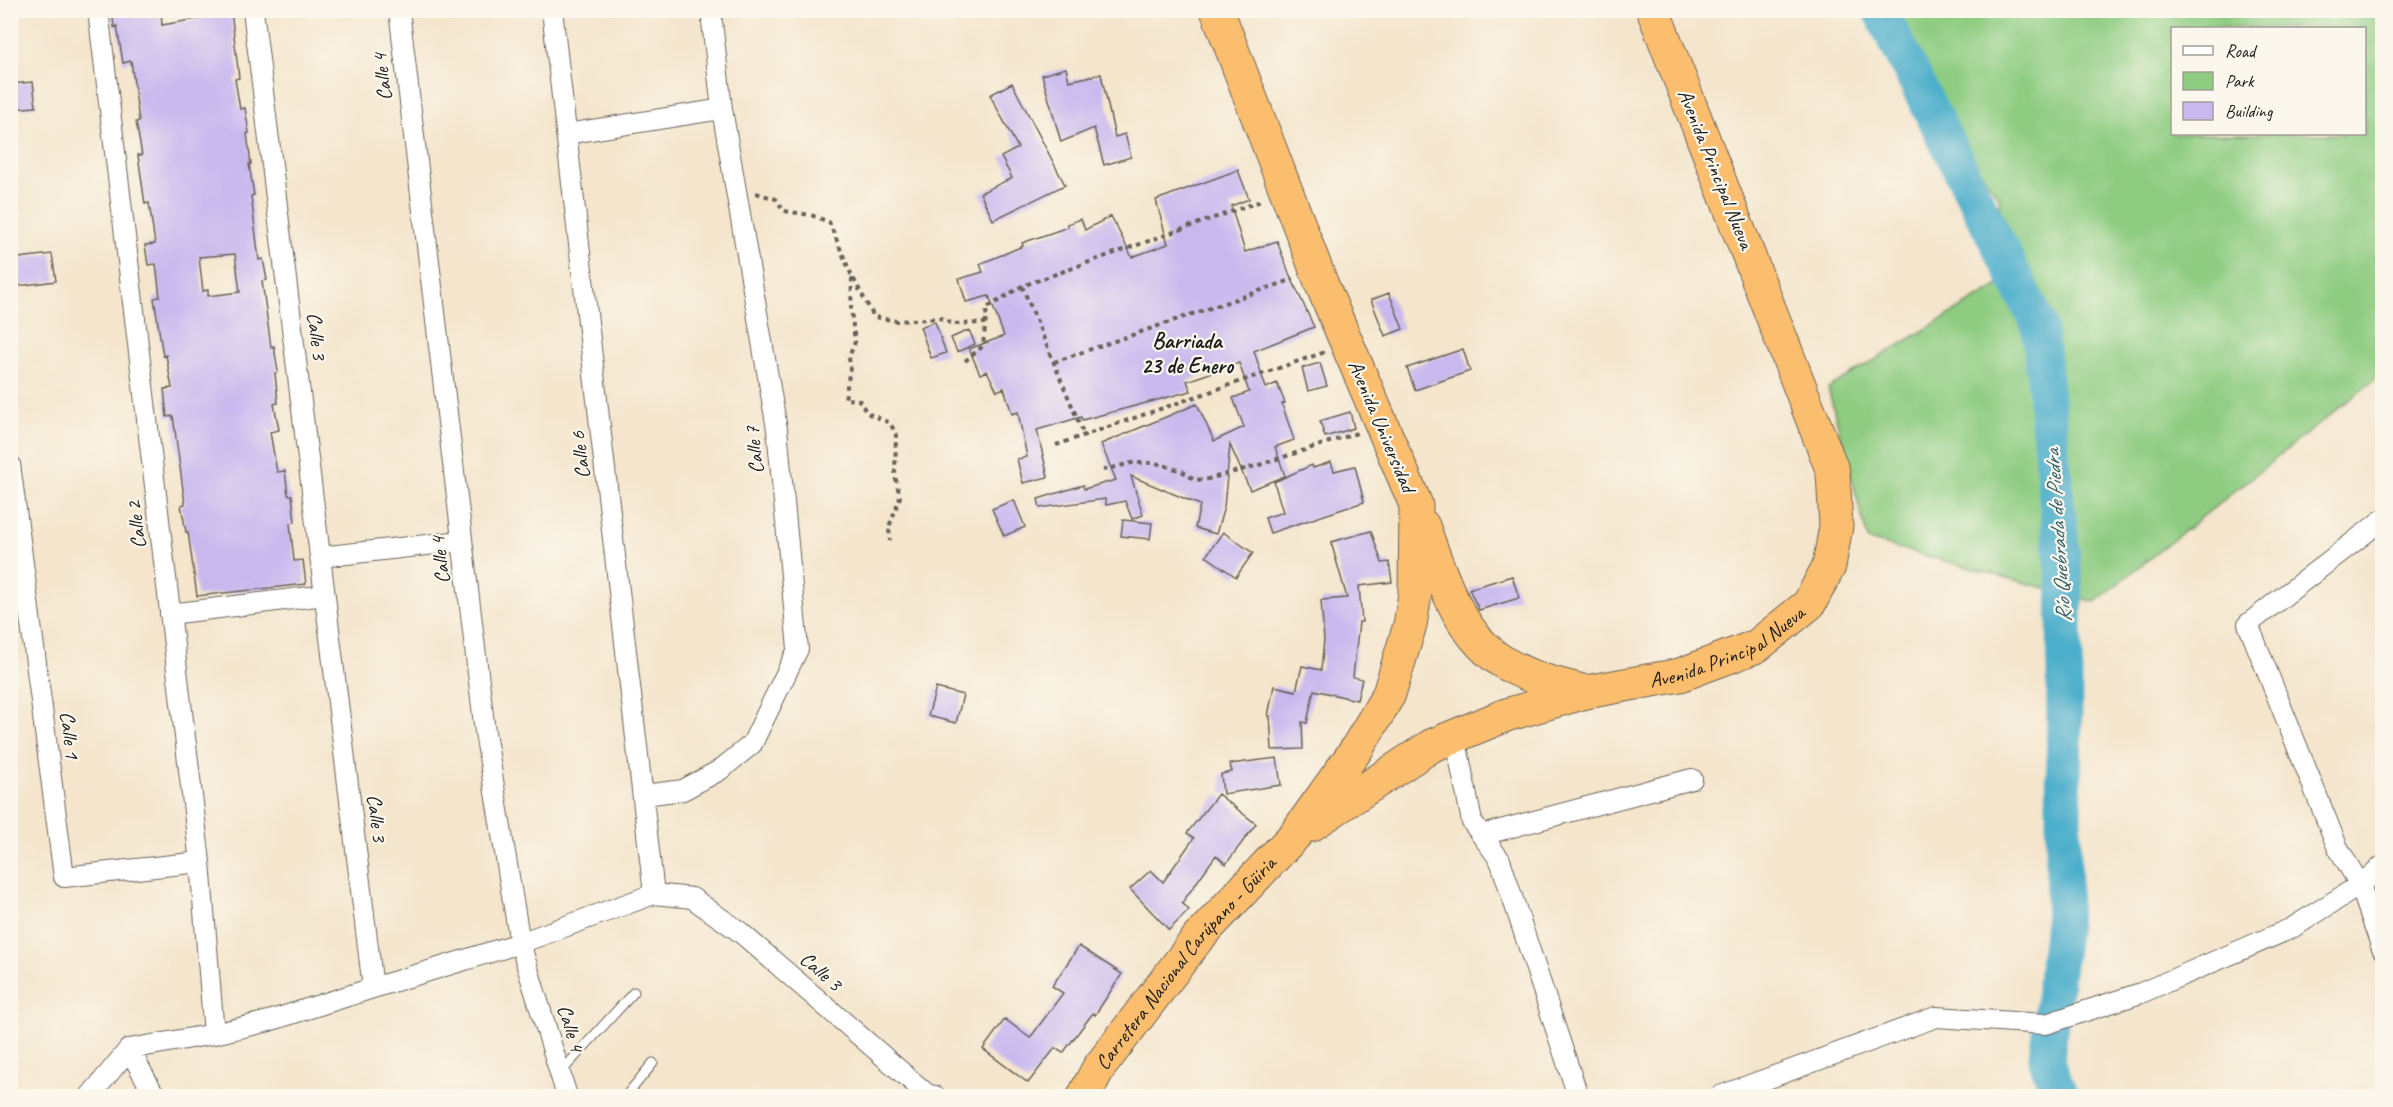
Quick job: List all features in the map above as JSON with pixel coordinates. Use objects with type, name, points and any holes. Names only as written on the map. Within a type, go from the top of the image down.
[{"type":"highway","name":"Avenida Universidad","points":[[1217,10],[1316,272],[1416,505],[1415,594],[1410,626],[1389,694],[1356,750],[1295,835]]},
{"type":"highway","name":"Avenida Principal Nueva","points":[[1295,835],[1431,746],[1506,715],[1586,692],[1680,675],[1757,646],[1809,604],[1829,566],[1836,526],[1833,472],[1653,10]]},
{"type":"highway","points":[[1416,505],[1439,571],[1454,602],[1468,627],[1486,648],[1507,665],[1542,680],[1586,692]]},
{"type":"highway","name":"Carretera Nacional Carúpano - Güiria","points":[[1084,1096],[1098,1069],[1198,939],[1295,835]]},
{"type":"street","name":"Calle 2","points":[[98,10],[200,862],[214,1034]]},
{"type":"street","name":"Calle 3","points":[[253,10],[373,988],[520,943],[654,894],[692,898],[740,932],[928,1095],[934,1096]]},
{"type":"street","name":"Calle 4","points":[[399,10],[485,732],[520,943],[567,1096]]},
{"type":"street","name":"Calle 6","points":[[552,10],[654,894]]},
{"type":"street","name":"Calle 7","points":[[644,795],[682,790],[720,770],[752,744],[798,649],[777,429],[722,109],[712,22]]},
{"type":"street","points":[[567,134],[722,109]]},
{"type":"street","name":"Calle 1","points":[[10,464],[64,877],[200,862]]},
{"type":"street","points":[[2382,519],[2248,624],[2337,846],[2360,885],[2382,948]]},
{"type":"street","points":[[320,557],[462,541]]},
{"type":"street","points":[[170,614],[325,595]]},
{"type":"street","points":[[1455,736],[1472,822],[1500,860],[1578,1096]]},
{"type":"street","points":[[1482,835],[1692,779]]},
{"type":"street","points":[[1720,1096],[1936,1017],[2046,1024],[2140,993],[2292,928],[2360,885],[2382,866]]},
{"type":"street","points":[[90,1096],[129,1049],[214,1034],[269,1021],[373,988]]},
{"type":"street","points":[[129,1049],[155,1096]]},
{"type":"lane","points":[[560,1073],[634,992]]},
{"type":"lane","points":[[626,1096],[653,1064]]},
{"type":"path","points":[[736,189],[776,198],[784,211],[829,222],[851,274],[874,317],[897,321],[941,318],[952,324],[985,323]]},
{"type":"path","points":[[965,361],[983,346],[987,308],[1022,286],[1287,192]]},
{"type":"path","points":[[1054,362],[1316,272]]},
{"type":"path","points":[[851,274],[851,310],[855,342],[849,357],[850,368],[845,399],[859,400],[867,413],[890,423],[896,434],[895,476],[900,497],[889,527],[890,541]]},
{"type":"path","points":[[1022,286],[1084,435]]},
{"type":"path","points":[[1056,445],[1347,344]]},
{"type":"path","points":[[1103,471],[1132,464],[1156,463],[1182,471],[1195,480],[1208,479],[1324,444],[1381,423]]},
{"type":"green space","points":[[1863,11],[2382,11],[2382,374],[2095,602],[1868,540],[1828,388],[2009,279],[1999,197]]},
{"type":"building","points":[[112,10],[161,10],[162,25],[197,19],[196,10],[231,10],[239,78],[235,79],[240,109],[245,108],[249,133],[247,134],[251,164],[249,164],[254,195],[251,196],[259,260],[263,259],[267,280],[262,281],[271,347],[274,346],[278,372],[275,373],[278,403],[274,404],[279,430],[270,432],[277,472],[285,471],[288,495],[292,495],[295,522],[290,523],[294,561],[303,560],[306,584],[197,596],[188,532],[186,532],[181,505],[185,504],[173,416],[167,417],[164,389],[172,388],[166,355],[163,356],[154,298],[160,297],[156,264],[148,265],[145,245],[155,244],[149,203],[145,204],[138,155],[142,155],[136,122],[139,121],[131,61],[123,63],[117,26],[114,27]],"holes":[[[235,254],[240,292],[208,296],[208,290],[203,291],[199,257]]]},
{"type":"building","points":[[1066,68],[1069,81],[1101,74],[1115,137],[1125,134],[1131,157],[1104,165],[1094,128],[1061,142],[1042,75]]},
{"type":"building","points":[[33,82],[36,107],[10,109],[10,84]]},
{"type":"building","points":[[1012,83],[1065,185],[993,220],[980,193],[1012,178],[1001,157],[1018,148],[990,95]]},
{"type":"building","points":[[1238,170],[1249,199],[1231,206],[1245,252],[1277,241],[1314,327],[1254,351],[1266,388],[1277,383],[1285,403],[1282,404],[1294,440],[1275,447],[1285,476],[1250,490],[1230,445],[1224,507],[1216,534],[1195,528],[1200,505],[1131,476],[1143,515],[1132,519],[1125,501],[1106,505],[1105,499],[1040,508],[1038,499],[1083,485],[1084,489],[1116,480],[1101,444],[1197,404],[1214,441],[1244,427],[1233,398],[1249,392],[1239,363],[1187,381],[1191,391],[1082,420],[1081,417],[1037,430],[1048,477],[1023,483],[1017,459],[1027,457],[1018,412],[1012,414],[1004,388],[997,391],[987,371],[980,374],[969,349],[1004,336],[989,296],[966,302],[959,279],[983,272],[980,264],[1023,246],[1022,243],[1068,227],[1067,224],[1081,219],[1085,230],[1111,216],[1132,257],[1168,244],[1156,200]]},
{"type":"building","points":[[52,254],[56,281],[10,287],[10,259]]},
{"type":"building","points":[[1389,293],[1403,329],[1385,336],[1371,300]]},
{"type":"building","points":[[935,322],[946,353],[931,358],[920,327]]},
{"type":"building","points":[[969,330],[975,344],[957,352],[951,338]]},
{"type":"building","points":[[1463,349],[1470,371],[1415,390],[1407,368]]},
{"type":"building","points":[[1320,363],[1327,386],[1308,391],[1302,368]]},
{"type":"building","points":[[1350,412],[1354,428],[1325,437],[1320,421]]},
{"type":"building","points":[[1331,462],[1334,471],[1355,466],[1364,502],[1270,533],[1265,518],[1283,512],[1274,482],[1312,465],[1313,468]]},
{"type":"building","points":[[1014,500],[1025,527],[1004,536],[992,509]]},
{"type":"building","points":[[1123,520],[1152,523],[1150,539],[1121,536]]},
{"type":"building","points":[[1371,531],[1382,563],[1389,562],[1392,582],[1359,586],[1362,622],[1359,622],[1353,677],[1362,679],[1357,700],[1314,690],[1307,723],[1302,722],[1303,749],[1272,750],[1270,716],[1268,716],[1274,686],[1296,691],[1302,666],[1321,670],[1324,640],[1321,600],[1347,598],[1331,542]]},
{"type":"building","points":[[1223,532],[1253,553],[1236,577],[1206,556]]},
{"type":"building","points":[[1512,576],[1519,598],[1479,610],[1469,589]]},
{"type":"building","points":[[936,688],[963,695],[956,723],[928,716]]},
{"type":"building","points":[[1277,758],[1281,785],[1223,794],[1221,774],[1232,772],[1230,764]]},
{"type":"building","points":[[1218,794],[1256,824],[1226,864],[1216,855],[1182,903],[1189,910],[1169,930],[1130,889],[1151,870],[1163,882],[1194,838],[1187,833]]},
{"type":"building","points":[[1079,946],[1122,974],[1095,1015],[1093,1013],[1063,1053],[1055,1048],[1028,1083],[983,1049],[1005,1019],[1030,1038],[1063,993],[1052,986]]},
{"type":"waterway","name":"Río Quebrada de Piedra","points":[[1880,10],[2039,325],[2065,585],[2063,918],[2046,1061],[2061,1096]]},
{"type":"district","name":"Barriada 23 de Enero","points":[[1187,352]]}]
